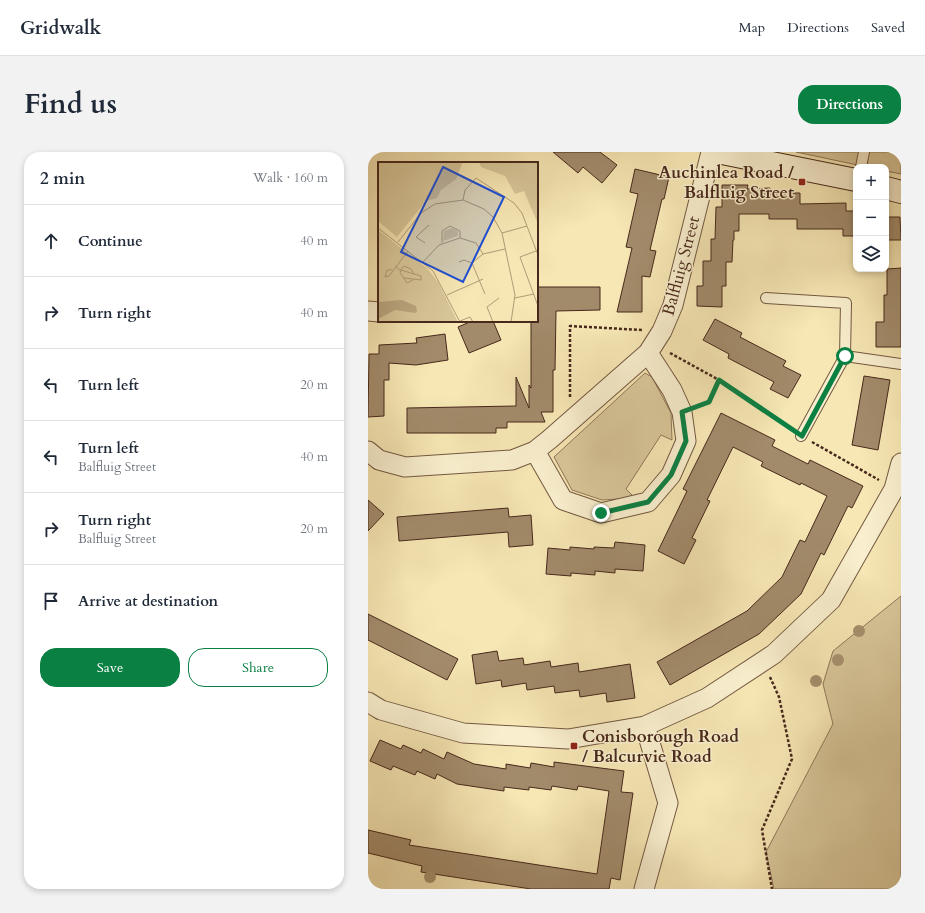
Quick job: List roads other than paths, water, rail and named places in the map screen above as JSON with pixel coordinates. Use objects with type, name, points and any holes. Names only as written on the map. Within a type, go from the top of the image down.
[{"type":"street","name":"Balfluig Street","points":[[368,451],[379,460],[406,467],[512,460],[535,451],[570,422],[654,342],[673,306],[711,152]]},
{"type":"street","points":[[717,152],[853,179]]},
{"type":"street","points":[[889,189],[901,192]]},
{"type":"street","points":[[368,311],[378,312]]},
{"type":"street","points":[[535,451],[563,500],[601,513],[648,502],[671,475],[686,441],[682,412],[654,342]]},
{"type":"street","points":[[368,702],[381,710],[463,733],[568,739],[645,726],[707,698],[763,662],[774,654],[831,600],[894,489],[901,463]]},
{"type":"street","points":[[644,889],[668,803],[645,726]]},
{"type":"lane","points":[[862,164],[864,152]]},
{"type":"lane","points":[[766,298],[846,303],[845,356],[802,436]]},
{"type":"lane","points":[[845,356],[901,364]]},
{"type":"place","name":"Auchinlea Road / Balfluig Street","points":[[802,182]]},
{"type":"place","name":"Conisborough Road / Balcurvie Road","points":[[574,746]]}]
